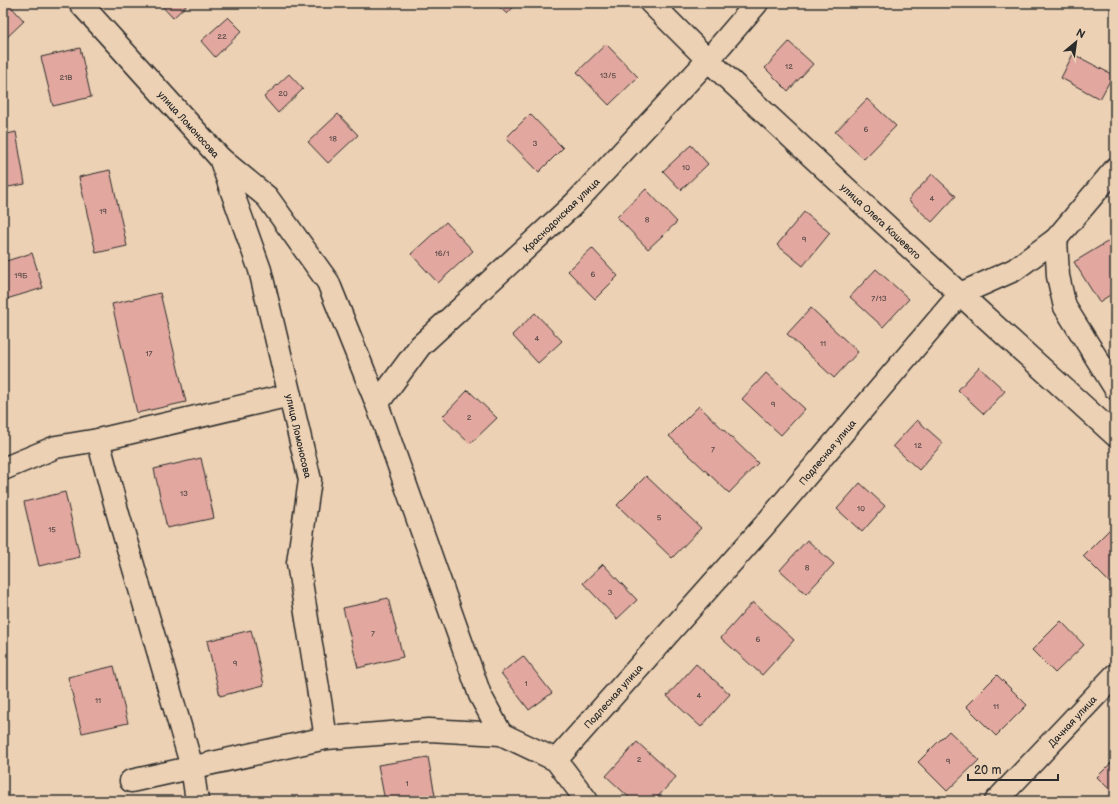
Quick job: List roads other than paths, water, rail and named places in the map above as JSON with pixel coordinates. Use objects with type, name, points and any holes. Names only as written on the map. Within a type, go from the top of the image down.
[{"type":"street","name":"улица Ломоносова","points":[[80,3],[220,158],[260,270],[310,480],[298,563],[326,738]]},
{"type":"street","name":"улица Олега Кошевого","points":[[651,3],[708,60],[960,294],[1115,435]]},
{"type":"street","name":"Краснодонская улица","points":[[377,404],[420,346],[575,203],[708,60],[757,3]]},
{"type":"street","points":[[220,158],[267,197],[328,282],[377,404],[480,695],[501,734]]},
{"type":"street","name":"Подлесная улица","points":[[556,760],[763,528],[960,294],[1014,270],[1056,239],[1115,169]]},
{"type":"street","points":[[1056,239],[1058,276],[1065,307],[1115,388]]},
{"type":"street","points":[[3,469],[56,447],[98,440],[290,395]]},
{"type":"street","points":[[98,440],[118,514],[192,767],[197,801]]},
{"type":"street","name":"Дачная улица","points":[[996,801],[1115,675]]},
{"type":"street","points":[[131,781],[326,738],[429,730],[501,734],[556,760],[587,801]]}]
